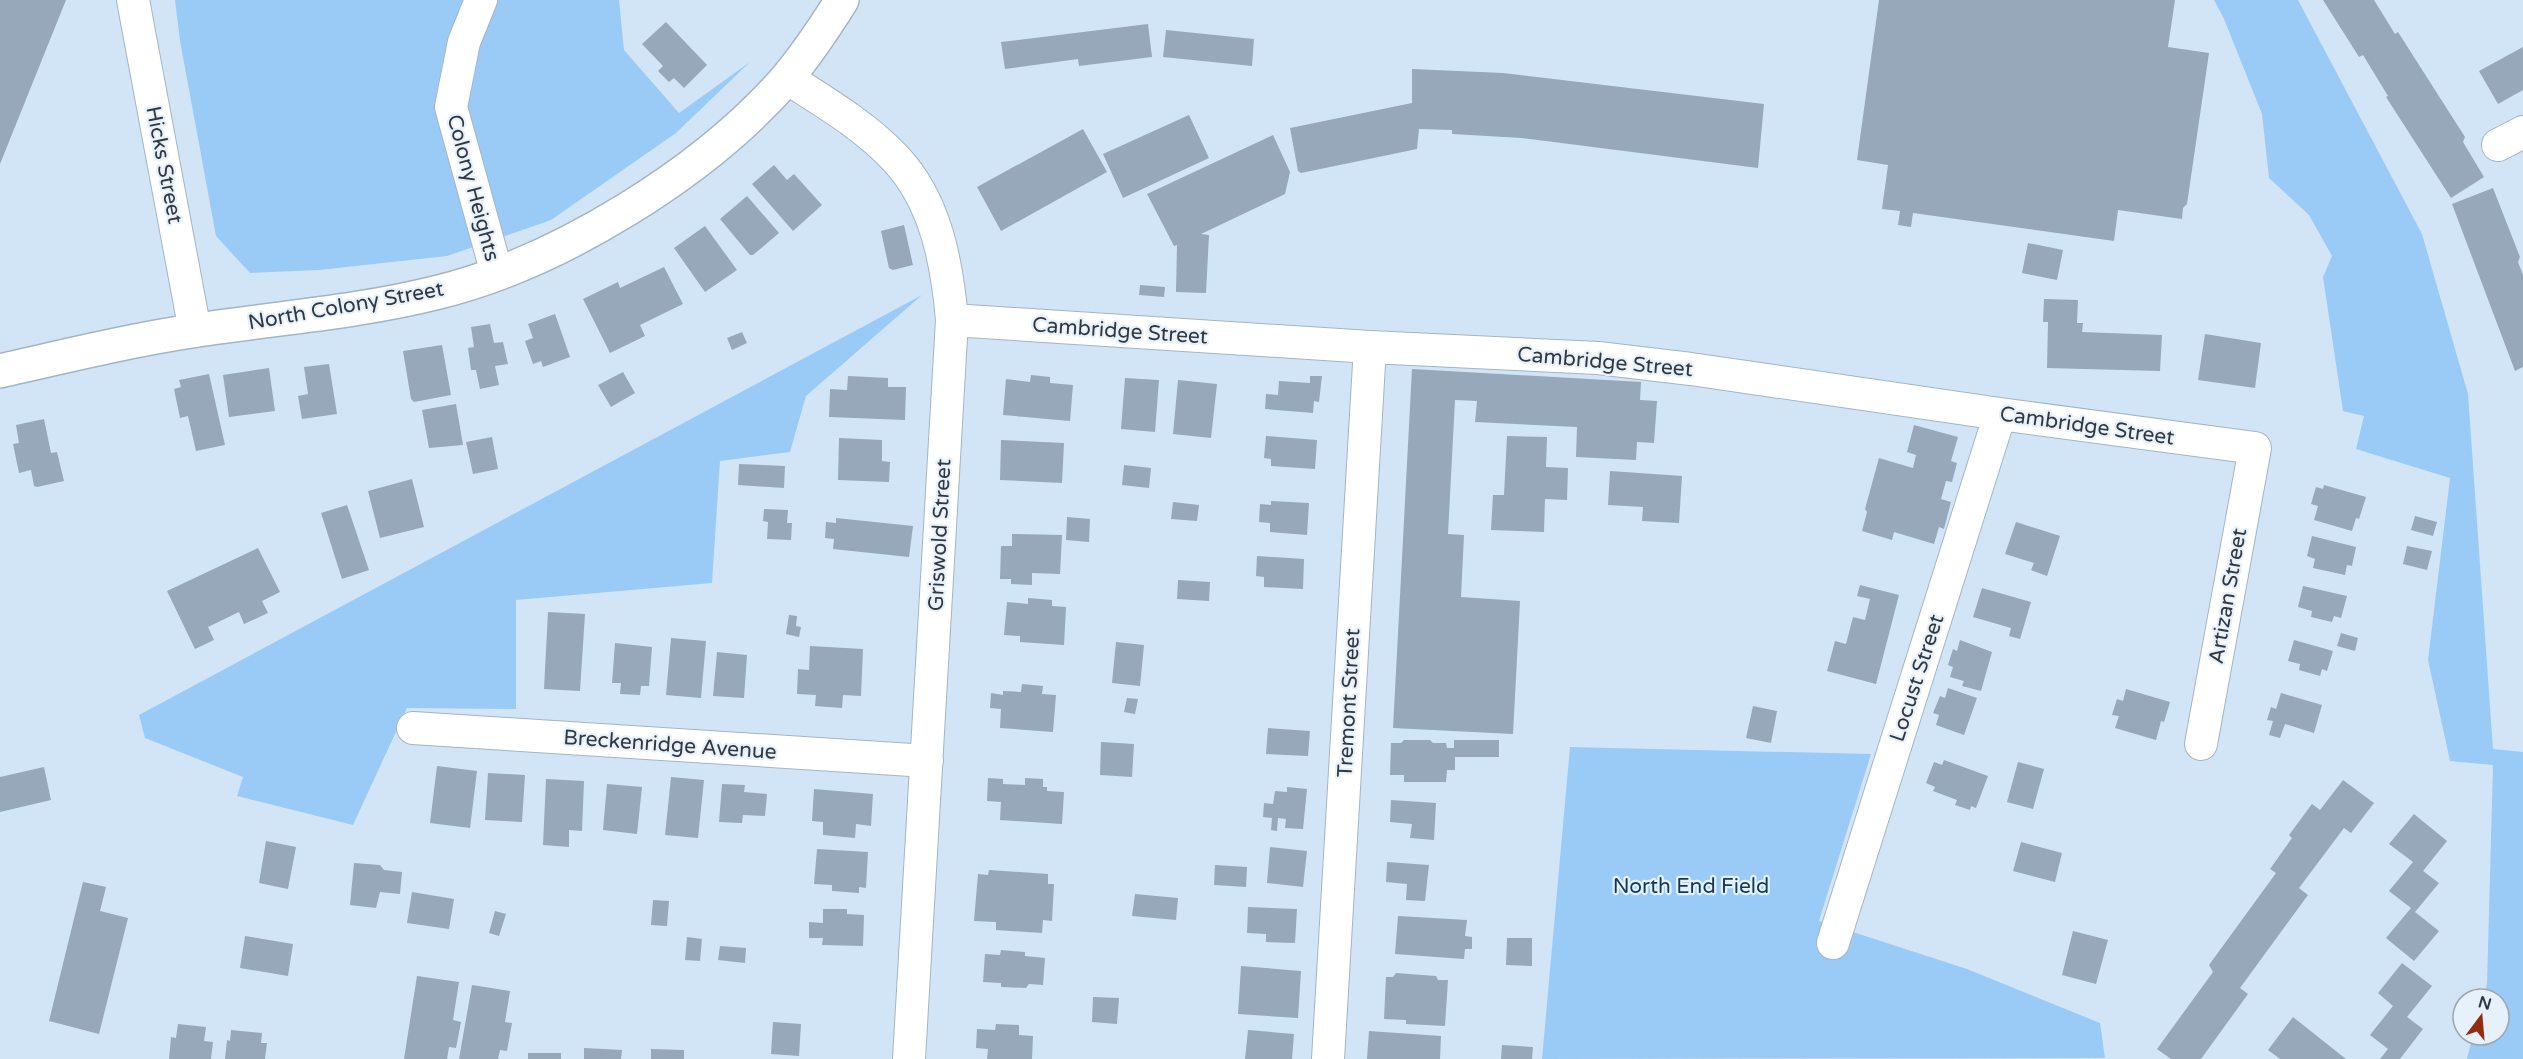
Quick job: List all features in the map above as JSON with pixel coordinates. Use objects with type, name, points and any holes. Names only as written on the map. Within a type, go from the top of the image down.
[{"type":"main road","name":"North Colony Street","points":[[0,371],[80,352],[195,331],[383,303],[440,292],[497,274],[604,223],[652,194],[717,145],[749,117],[787,78],[842,0]]},
{"type":"street","name":"Hicks Street","points":[[133,0],[195,331]]},
{"type":"street","name":"Colony Heights","points":[[481,0],[464,42],[451,107],[497,274]]},
{"type":"street","name":"Griswold Street","points":[[787,78],[856,124],[895,158],[919,190],[935,228],[947,271],[952,320],[909,1059]]},
{"type":"street","name":"Cambridge Street","points":[[952,320],[1370,347],[1598,358],[2254,448]]},
{"type":"street","name":"Tremont Street","points":[[1328,1059],[1370,347]]},
{"type":"street","name":"Locust Street","points":[[1833,943],[2000,414]]},
{"type":"street","name":"Artizan Street","points":[[2201,744],[2254,448]]},
{"type":"street","name":"Breckenridge Avenue","points":[[413,728],[927,761]]},
{"type":"green space","points":[[175,0],[619,0],[624,50],[679,113],[750,62],[676,133],[551,220],[447,256],[319,270],[250,273],[216,236],[180,41]]},
{"type":"green space","points":[[2214,0],[2298,0],[2422,234],[2468,394],[2493,749],[2523,752],[2523,1059],[2467,1059],[2470,1047],[2511,1047],[2511,987],[2486,987],[2493,765],[2450,761],[2428,660],[2450,478],[2356,449],[2364,416],[2343,411],[2323,277],[2332,256],[2309,215],[2269,178],[2262,114],[2224,19]]},
{"type":"green space","points":[[922,295],[806,396],[790,452],[720,461],[712,583],[516,600],[516,709],[407,708],[353,825],[237,796],[243,777],[145,738],[139,715]]},
{"type":"green space","name":"North End Field","points":[[1570,747],[1871,754],[1819,921],[1967,969],[2100,1023],[2105,1058],[1542,1059]]},
{"type":"building","points":[[0,0],[66,0],[0,164]]},
{"type":"building","points":[[1879,0],[2175,0],[2168,47],[2209,53],[2187,204],[2183,208],[2182,219],[2118,210],[2114,241],[1913,213],[1911,227],[1898,225],[1900,211],[1882,209],[1888,165],[1857,160]]},
{"type":"building","points":[[2323,0],[2374,0],[2395,34],[2398,32],[2465,137],[2463,142],[2484,177],[2451,198],[2386,97],[2388,96],[2363,55],[2359,57]]},
{"type":"building","points":[[666,22],[707,65],[684,88],[674,78],[669,82],[658,71],[663,66],[642,44]]},
{"type":"building","points":[[1148,24],[1152,57],[1079,66],[1078,59],[1005,69],[1001,42]]},
{"type":"building","points":[[1166,30],[1254,39],[1252,66],[1163,57]]},
{"type":"building","points":[[2523,47],[2523,90],[2498,104],[2479,71]]},
{"type":"building","points":[[1412,69],[1503,73],[1764,104],[1758,168],[1522,138],[1452,134],[1452,130],[1419,129],[1417,149],[1301,173],[1298,171],[1290,128],[1412,103]]},
{"type":"building","points":[[1189,115],[1209,158],[1123,198],[1103,154]]},
{"type":"building","points":[[1083,129],[1107,172],[1001,231],[977,187]]},
{"type":"building","points":[[1273,135],[1290,172],[1285,194],[1201,234],[1209,235],[1206,293],[1176,292],[1177,245],[1174,246],[1147,194]]},
{"type":"building","points":[[774,165],[787,180],[794,174],[822,205],[793,231],[752,184]]},
{"type":"building","points":[[2493,188],[2520,257],[2518,262],[2523,275],[2523,367],[2515,371],[2452,204]]},
{"type":"building","points":[[747,196],[779,233],[753,255],[750,255],[720,219]]},
{"type":"building","points":[[904,225],[913,265],[893,270],[889,268],[881,231]]},
{"type":"building","points":[[705,226],[737,270],[705,292],[674,248]]},
{"type":"building","points":[[2028,243],[2063,250],[2057,280],[2022,273]]},
{"type":"building","points":[[664,267],[683,304],[640,325],[645,336],[610,353],[583,299],[618,282],[620,288]]},
{"type":"building","points":[[1140,285],[1165,287],[1164,297],[1139,295]]},
{"type":"building","points":[[2044,299],[2078,300],[2077,323],[2083,323],[2082,332],[2162,335],[2160,371],[2047,368],[2048,322],[2043,322]]},
{"type":"building","points":[[555,314],[570,357],[543,367],[541,361],[533,364],[525,341],[533,338],[528,324]]},
{"type":"building","points":[[490,324],[494,343],[503,342],[508,364],[495,366],[499,385],[480,389],[476,370],[471,370],[468,348],[474,347],[471,327]]},
{"type":"building","points":[[742,332],[747,343],[732,350],[727,338]]},
{"type":"building","points":[[2205,334],[2261,343],[2255,388],[2198,380]]},
{"type":"building","points":[[442,345],[451,395],[414,402],[411,399],[403,351]]},
{"type":"building","points":[[329,364],[337,414],[302,419],[298,396],[308,394],[304,367]]},
{"type":"building","points":[[269,368],[275,411],[229,417],[223,375]]},
{"type":"building","points":[[1412,369],[1641,382],[1640,400],[1657,401],[1654,443],[1637,442],[1636,460],[1576,457],[1577,427],[1475,422],[1477,401],[1455,400],[1448,534],[1464,535],[1461,597],[1520,601],[1513,734],[1393,728]]},
{"type":"building","points":[[623,372],[635,393],[611,407],[598,385]]},
{"type":"building","points":[[209,374],[225,445],[196,451],[188,416],[180,418],[174,389],[181,387],[179,380]]},
{"type":"building","points":[[1031,375],[1050,377],[1050,383],[1073,385],[1070,421],[1003,415],[1006,379],[1030,382]]},
{"type":"building","points":[[848,376],[888,378],[888,387],[906,387],[905,420],[829,417],[830,389],[847,390]]},
{"type":"building","points":[[1310,376],[1322,376],[1319,402],[1314,401],[1313,413],[1265,409],[1266,394],[1278,395],[1279,381],[1310,383]]},
{"type":"building","points":[[1125,378],[1159,380],[1155,432],[1121,429]]},
{"type":"building","points":[[1178,380],[1217,384],[1211,438],[1173,434]]},
{"type":"building","points":[[456,404],[463,445],[429,448],[422,410]]},
{"type":"building","points":[[44,419],[51,453],[57,452],[64,481],[37,487],[34,486],[31,470],[19,473],[13,444],[19,443],[16,425]]},
{"type":"building","points":[[1914,425],[1958,437],[1951,461],[1957,463],[1952,482],[1946,481],[1941,499],[1951,502],[1944,529],[1939,527],[1934,544],[1894,532],[1892,540],[1862,531],[1867,512],[1865,509],[1879,458],[1913,468],[1916,455],[1907,452]]},
{"type":"building","points":[[1266,436],[1317,440],[1315,469],[1271,466],[1271,459],[1264,458]]},
{"type":"building","points":[[1507,436],[1547,437],[1546,467],[1568,468],[1567,500],[1545,499],[1544,532],[1491,530],[1493,495],[1504,495]]},
{"type":"building","points":[[492,437],[498,469],[473,474],[466,442]]},
{"type":"building","points":[[839,438],[882,440],[882,461],[890,462],[889,482],[838,480]]},
{"type":"building","points":[[1001,440],[1064,443],[1062,483],[1000,480]]},
{"type":"building","points":[[739,464],[785,466],[784,488],[738,485]]},
{"type":"building","points":[[1124,465],[1151,468],[1149,488],[1122,485]]},
{"type":"building","points":[[1610,471],[1682,476],[1679,523],[1642,521],[1643,507],[1608,505]]},
{"type":"building","points":[[412,479],[424,527],[380,538],[368,491]]},
{"type":"building","points":[[2324,485],[2366,497],[2359,519],[2356,518],[2352,531],[2314,520],[2318,506],[2311,504],[2316,487],[2323,489]]},
{"type":"building","points":[[1271,501],[1309,503],[1307,535],[1270,532],[1270,523],[1259,522],[1260,504],[1271,505]]},
{"type":"building","points":[[1173,502],[1199,505],[1197,521],[1171,519]]},
{"type":"building","points":[[347,505],[369,570],[342,579],[321,513]]},
{"type":"building","points":[[764,509],[788,510],[787,523],[792,523],[791,540],[767,539],[768,522],[763,521]]},
{"type":"building","points":[[2415,516],[2437,522],[2433,536],[2411,530]]},
{"type":"building","points":[[1067,517],[1090,519],[1089,542],[1066,540]]},
{"type":"building","points":[[836,518],[913,526],[909,557],[833,549],[834,539],[825,538],[826,522],[836,523]]},
{"type":"building","points":[[2016,522],[2060,536],[2047,576],[2031,570],[2034,563],[2005,554]]},
{"type":"building","points":[[1012,534],[1062,535],[1060,574],[1032,573],[1032,585],[1011,584],[1011,579],[1000,579],[1001,546],[1012,546]]},
{"type":"building","points":[[2312,536],[2356,547],[2352,566],[2347,565],[2345,575],[2313,568],[2315,559],[2307,556]]},
{"type":"building","points":[[2407,546],[2432,551],[2427,570],[2403,564]]},
{"type":"building","points":[[258,548],[280,592],[262,601],[268,613],[244,624],[239,612],[208,627],[214,640],[195,649],[167,591]]},
{"type":"building","points":[[1257,556],[1304,559],[1303,589],[1264,587],[1264,577],[1256,576]]},
{"type":"building","points":[[1178,580],[1210,582],[1209,601],[1177,599]]},
{"type":"building","points":[[1860,585],[1899,595],[1876,684],[1827,671],[1835,641],[1846,644],[1853,617],[1865,620],[1870,599],[1857,596]]},
{"type":"building","points":[[2303,586],[2347,596],[2341,618],[2334,616],[2332,622],[2311,617],[2312,611],[2298,607]]},
{"type":"building","points":[[1982,588],[2031,602],[2020,639],[2009,636],[2011,628],[1973,617]]},
{"type":"building","points":[[1028,598],[1052,600],[1052,606],[1066,607],[1064,645],[1020,642],[1020,636],[1004,635],[1007,602],[1028,604]]},
{"type":"building","points":[[548,612],[585,614],[580,691],[544,689]]},
{"type":"building","points":[[789,615],[797,616],[796,626],[801,627],[799,637],[786,634]]},
{"type":"building","points":[[2341,633],[2358,638],[2355,651],[2337,646]]},
{"type":"building","points":[[671,638],[706,641],[701,698],[666,695]]},
{"type":"building","points":[[1960,640],[1992,652],[1981,691],[1962,686],[1964,681],[1950,677],[1953,667],[1948,665],[1953,649],[1957,651]]},
{"type":"building","points":[[2294,640],[2333,651],[2327,671],[2322,669],[2320,676],[2299,670],[2300,664],[2288,661]]},
{"type":"building","points":[[1116,642],[1144,645],[1140,686],[1112,683]]},
{"type":"building","points":[[615,643],[652,647],[649,686],[641,686],[640,695],[620,694],[621,683],[612,683]]},
{"type":"building","points":[[810,646],[863,649],[861,696],[843,695],[842,708],[815,706],[816,695],[797,694],[798,669],[809,670]]},
{"type":"building","points":[[717,652],[747,655],[744,698],[713,696]]},
{"type":"building","points":[[1022,684],[1043,686],[1042,694],[1056,695],[1053,732],[1000,728],[1001,709],[990,708],[991,693],[1003,695],[1003,691],[1021,692]]},
{"type":"building","points":[[1948,688],[1977,698],[1964,735],[1936,725],[1939,715],[1933,713],[1940,696],[1945,698]]},
{"type":"building","points":[[2126,689],[2170,702],[2164,722],[2161,721],[2156,740],[2115,728],[2119,716],[2112,715],[2117,699],[2123,701]]},
{"type":"building","points":[[2281,693],[2322,705],[2314,733],[2285,724],[2280,738],[2269,735],[2273,721],[2267,720],[2271,707],[2276,709]]},
{"type":"building","points":[[1127,698],[1138,699],[1135,714],[1124,712]]},
{"type":"building","points":[[1753,706],[1777,711],[1771,743],[1746,738]]},
{"type":"building","points":[[1268,728],[1310,731],[1308,756],[1266,754]]},
{"type":"building","points":[[1404,740],[1430,740],[1433,743],[1446,743],[1447,748],[1454,748],[1454,740],[1499,740],[1499,757],[1455,757],[1455,770],[1447,770],[1446,782],[1404,782],[1404,775],[1390,775],[1391,743],[1401,743]]},
{"type":"building","points":[[1101,742],[1134,744],[1132,777],[1100,775]]},
{"type":"building","points":[[1944,760],[1988,776],[1976,808],[1971,806],[1970,810],[1955,805],[1957,800],[1933,791],[1935,787],[1926,783],[1934,762],[1942,765]]},
{"type":"building","points":[[2018,762],[2044,769],[2033,809],[2007,802]]},
{"type":"building","points":[[437,766],[477,771],[470,828],[430,823]]},
{"type":"building","points":[[44,767],[51,800],[0,812],[0,777]]},
{"type":"building","points":[[488,773],[525,775],[522,822],[485,820]]},
{"type":"building","points":[[671,777],[704,780],[698,838],[665,835]]},
{"type":"building","points":[[988,778],[1003,779],[1003,784],[1025,785],[1025,778],[1043,779],[1043,787],[1047,787],[1047,791],[1064,792],[1062,824],[1000,820],[1001,802],[987,801]]},
{"type":"building","points":[[546,779],[584,781],[582,831],[569,830],[569,847],[543,845]]},
{"type":"building","points":[[2343,780],[2374,803],[2351,833],[2344,828],[2299,888],[2308,895],[2240,988],[2248,994],[2201,1059],[2171,1059],[2157,1049],[2213,972],[2209,965],[2276,873],[2270,869],[2292,838],[2289,835],[2312,804],[2320,810]]},
{"type":"building","points":[[607,784],[642,787],[637,834],[603,830]]},
{"type":"building","points":[[722,784],[745,785],[744,792],[767,794],[765,816],[743,815],[742,823],[719,822]]},
{"type":"building","points":[[1287,787],[1307,789],[1303,829],[1285,828],[1286,819],[1278,818],[1277,831],[1271,830],[1272,818],[1263,817],[1264,803],[1273,804],[1275,791],[1287,792]]},
{"type":"building","points":[[814,789],[873,794],[871,826],[856,824],[855,838],[823,835],[823,822],[812,821]]},
{"type":"building","points":[[1391,800],[1436,803],[1434,840],[1410,838],[1412,824],[1390,822]]},
{"type":"building","points":[[2414,814],[2447,841],[2423,871],[2439,883],[2415,912],[2439,931],[2414,961],[2386,938],[2411,908],[2389,891],[2413,862],[2389,844]]},
{"type":"building","points":[[266,841],[296,847],[288,889],[259,883]]},
{"type":"building","points":[[2021,842],[2062,853],[2055,882],[2013,871]]},
{"type":"building","points":[[1270,847],[1307,851],[1303,887],[1267,883]]},
{"type":"building","points":[[817,849],[868,852],[866,888],[859,887],[859,893],[832,891],[832,885],[814,884]]},
{"type":"building","points":[[1387,862],[1429,865],[1425,901],[1406,900],[1407,884],[1386,882]]},
{"type":"building","points":[[354,863],[380,865],[384,870],[402,872],[400,894],[380,892],[376,908],[350,905]]},
{"type":"building","points":[[1215,865],[1247,867],[1246,887],[1214,885]]},
{"type":"building","points":[[989,870],[1048,874],[1048,884],[1054,884],[1052,921],[1043,920],[1042,933],[996,930],[996,922],[974,921],[978,874],[988,875]]},
{"type":"building","points":[[83,882],[106,887],[100,911],[128,918],[99,1034],[49,1021]]},
{"type":"building","points":[[412,892],[454,899],[449,929],[407,923]]},
{"type":"building","points":[[1135,894],[1178,898],[1176,920],[1132,916]]},
{"type":"building","points":[[653,900],[669,901],[667,926],[651,925]]},
{"type":"building","points":[[1248,907],[1297,909],[1295,943],[1266,942],[1266,934],[1247,933]]},
{"type":"building","points":[[823,909],[847,909],[847,914],[864,915],[863,946],[822,945],[823,938],[809,938],[809,922],[823,923]]},
{"type":"building","points":[[495,911],[506,914],[499,936],[489,933]]},
{"type":"building","points":[[1398,916],[1467,920],[1465,936],[1472,937],[1472,949],[1465,949],[1464,959],[1395,954]]},
{"type":"building","points":[[2073,931],[2108,940],[2096,984],[2062,975]]},
{"type":"building","points":[[245,936],[293,944],[288,976],[240,968]]},
{"type":"building","points":[[687,937],[702,939],[700,961],[685,960]]},
{"type":"building","points":[[1507,938],[1532,938],[1532,966],[1506,965]]},
{"type":"building","points":[[720,946],[746,948],[745,963],[718,960]]},
{"type":"building","points":[[1001,950],[1025,952],[1025,956],[1045,958],[1043,985],[1029,984],[1026,988],[1001,987],[1001,983],[983,982],[985,954],[1000,955]]},
{"type":"building","points":[[2402,963],[2432,986],[2407,1017],[2423,1029],[2400,1059],[2380,1059],[2388,1049],[2370,1035],[2393,1006],[2378,993]]},
{"type":"building","points":[[1241,966],[1301,971],[1298,1018],[1238,1014]]},
{"type":"building","points":[[1396,973],[1436,976],[1438,980],[1448,980],[1445,1026],[1406,1024],[1406,1020],[1384,1019],[1386,977],[1393,977]]},
{"type":"building","points":[[417,976],[459,982],[453,1020],[461,1022],[456,1048],[449,1047],[447,1059],[404,1059]]},
{"type":"building","points":[[472,985],[510,991],[505,1022],[512,1023],[507,1051],[500,1050],[498,1059],[459,1059]]},
{"type":"building","points":[[1093,997],[1119,998],[1117,1024],[1092,1022]]},
{"type":"building","points":[[2293,1017],[2346,1059],[2280,1059],[2268,1050]]},
{"type":"building","points":[[773,1022],[801,1024],[799,1056],[771,1054]]},
{"type":"building","points":[[178,1024],[206,1027],[204,1041],[213,1042],[211,1059],[169,1059],[171,1037],[176,1038]]},
{"type":"building","points":[[996,1024],[1019,1025],[1019,1035],[1033,1036],[1032,1059],[987,1059],[988,1049],[976,1048],[977,1029],[995,1030]]},
{"type":"building","points":[[231,1030],[262,1033],[261,1043],[267,1043],[265,1059],[225,1059],[227,1040],[230,1041]]},
{"type":"building","points":[[1248,1030],[1294,1034],[1292,1059],[1245,1059]]},
{"type":"building","points":[[1369,1031],[1441,1036],[1440,1059],[1367,1059]]},
{"type":"building","points":[[1502,1045],[1533,1047],[1532,1059],[1501,1059]]},
{"type":"building","points":[[584,1048],[622,1050],[621,1059],[584,1059]]},
{"type":"building","points":[[651,1049],[684,1050],[684,1059],[651,1059]]},
{"type":"building","points":[[528,1053],[561,1053],[561,1059],[528,1059]]}]
